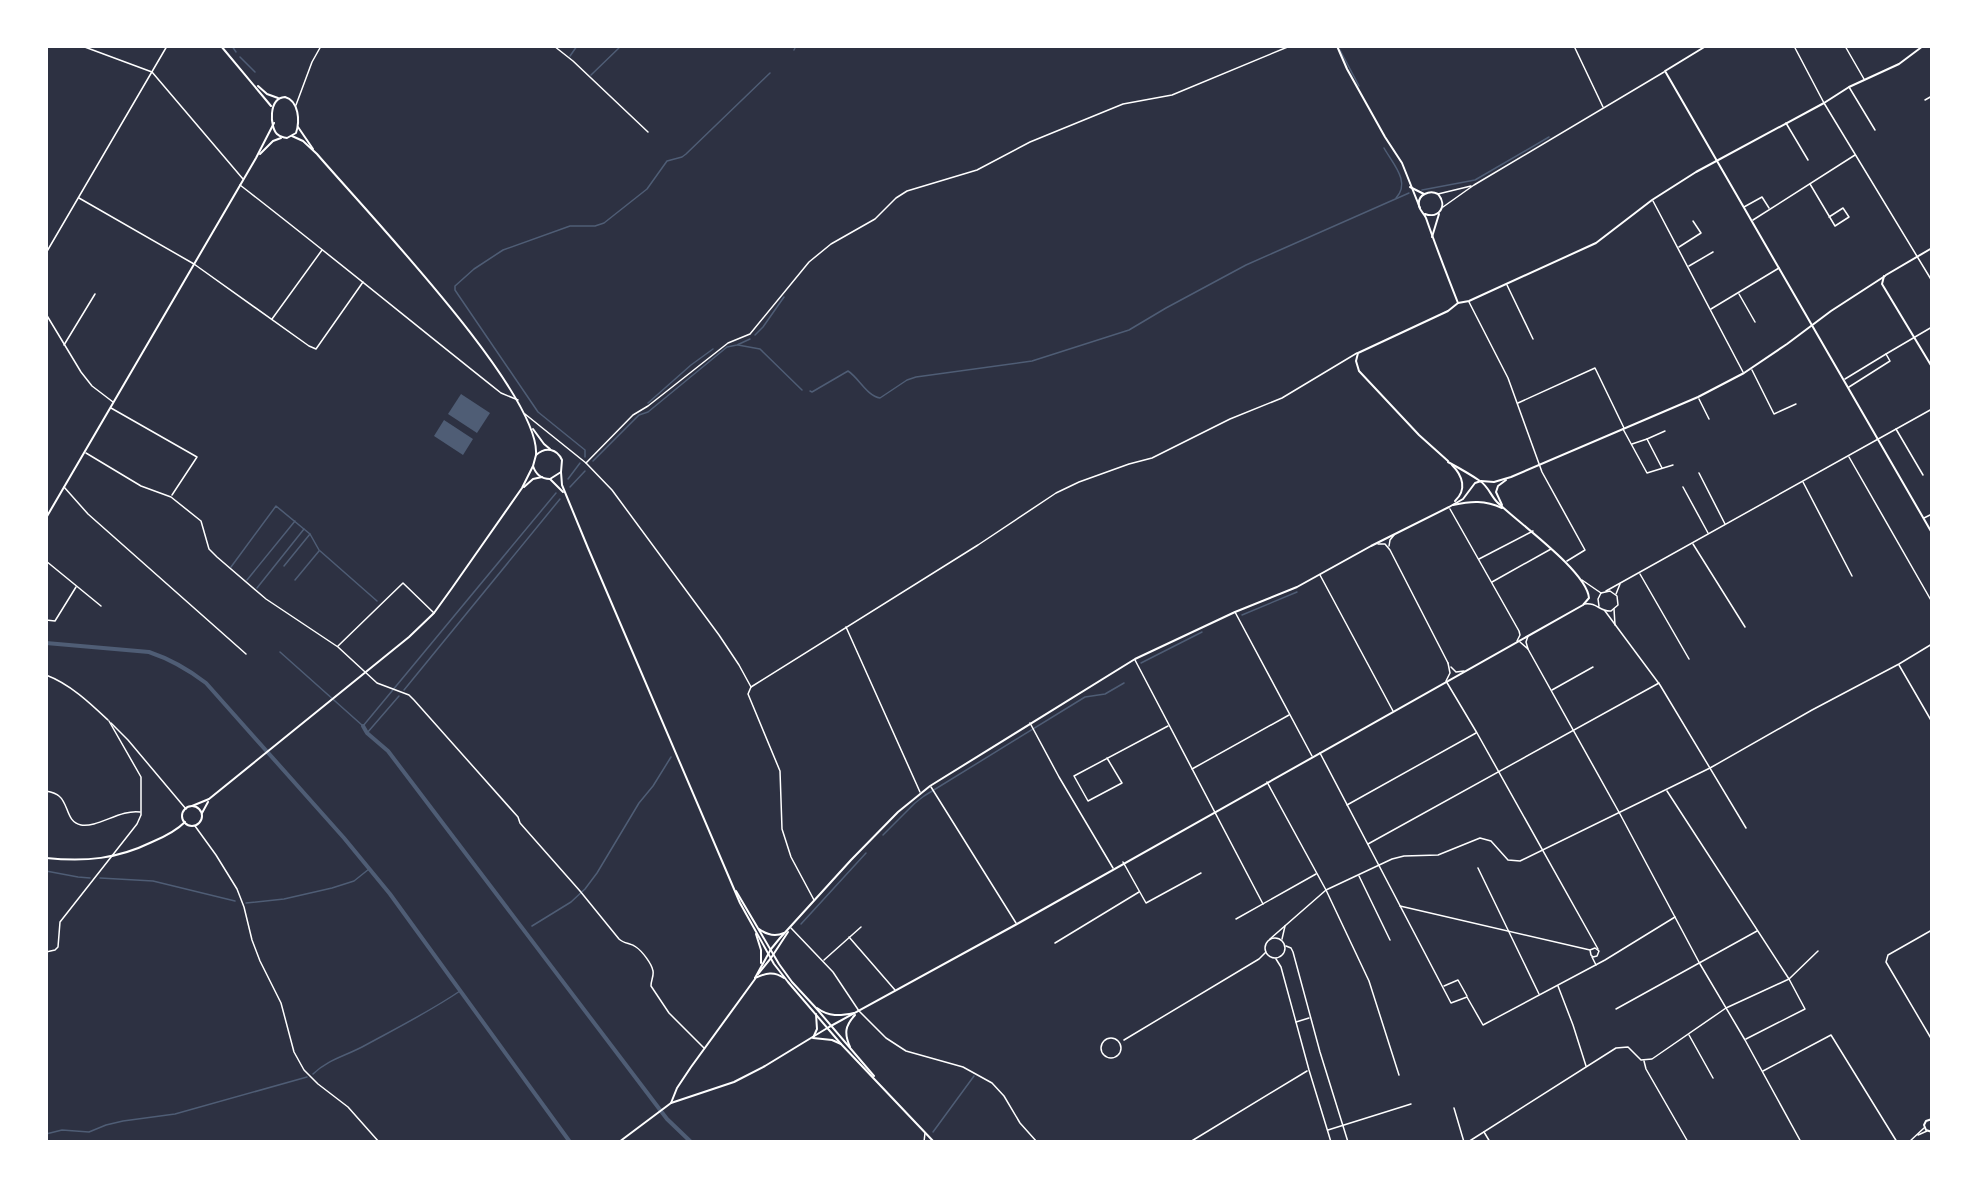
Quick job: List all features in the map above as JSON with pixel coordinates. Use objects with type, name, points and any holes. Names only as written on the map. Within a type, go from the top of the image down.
[{"type":"street","points":[[82,46],[152,72],[243,179]]},
{"type":"street","points":[[46,253],[167,46]]},
{"type":"street","points":[[221,46],[272,107]]},
{"type":"street","points":[[321,46],[312,62],[296,105],[298,127],[317,154],[464,324],[518,400],[544,444],[561,457],[562,485],[740,903],[755,931],[786,980],[841,1044],[934,1142]]},
{"type":"street","points":[[554,46],[648,132]]},
{"type":"street","points":[[586,463],[633,415],[648,406],[728,343],[750,334],[809,262],[831,244],[875,219],[896,198],[907,191],[977,171],[1030,142],[1114,108],[1172,94],[1290,46]]},
{"type":"street","points":[[1337,46],[1384,137],[1402,164],[1410,187],[1425,214],[1458,303]]},
{"type":"street","points":[[1574,46],[1603,108]]},
{"type":"street","points":[[1432,237],[1439,213],[1452,199],[1706,46]]},
{"type":"street","points":[[1794,46],[1824,103],[1932,282]]},
{"type":"street","points":[[1845,46],[1864,79]]},
{"type":"street","points":[[814,900],[791,857],[782,830],[780,771],[748,694],[751,687],[1056,494],[1119,468],[1152,458],[1230,419],[1282,398],[1358,353],[1448,311],[1458,303],[1469,301],[1507,285],[1596,243],[1652,200],[1716,160],[1824,103],[1864,79],[1899,64],[1923,46]]},
{"type":"street","points":[[1665,71],[1932,533]]},
{"type":"street","points":[[251,81],[267,94],[278,98],[289,98],[296,105]]},
{"type":"street","points":[[1849,87],[1875,130]]},
{"type":"street","points":[[1924,100],[1932,96]]},
{"type":"street","points":[[278,98],[272,107],[275,131],[282,137]]},
{"type":"street","points":[[46,518],[256,158],[274,123]]},
{"type":"street","points":[[1786,123],[1808,160]]},
{"type":"street","points":[[292,136],[298,127]]},
{"type":"street","points":[[256,158],[273,141],[292,136],[303,141],[317,154]]},
{"type":"street","points":[[1752,220],[1856,154]]},
{"type":"street","points":[[1810,183],[1834,226],[1849,217],[1844,208],[1829,217]]},
{"type":"street","points":[[240,185],[501,393],[518,400]]},
{"type":"street","points":[[1420,207],[1420,200],[1424,194],[1431,192],[1438,194],[1474,185]]},
{"type":"street","points":[[1410,187],[1424,194]]},
{"type":"street","points":[[1438,194],[1443,202],[1442,208]]},
{"type":"street","points":[[1744,208],[1762,197],[1769,209]]},
{"type":"street","points":[[79,198],[194,264],[316,349],[363,282]]},
{"type":"street","points":[[1652,200],[1744,373]]},
{"type":"street","points":[[1425,214],[1431,216],[1439,213]]},
{"type":"street","points":[[1678,248],[1701,233],[1693,221]]},
{"type":"street","points":[[272,320],[323,249]]},
{"type":"street","points":[[755,978],[771,949],[814,900],[898,812],[920,793],[1135,659],[1235,612],[1297,587],[1371,546],[1450,507],[1463,499],[1475,483],[1494,482],[1511,477],[1698,397],[1744,373],[1885,276],[1916,256],[1932,249]]},
{"type":"street","points":[[1688,267],[1713,252]]},
{"type":"street","points":[[1711,309],[1779,268]]},
{"type":"street","points":[[1885,276],[1882,284],[1932,367]]},
{"type":"street","points":[[1507,285],[1533,339]]},
{"type":"street","points":[[1738,293],[1755,322]]},
{"type":"street","points":[[64,345],[95,294]]},
{"type":"street","points":[[1469,301],[1508,378],[1539,466],[1585,550],[1565,563]]},
{"type":"street","points":[[46,314],[81,372],[92,386],[114,402]]},
{"type":"street","points":[[1808,318],[1817,321]]},
{"type":"street","points":[[1843,380],[1932,327]]},
{"type":"street","points":[[1358,353],[1356,361],[1359,371],[1419,435],[1459,473],[1463,485],[1461,496],[1450,507]]},
{"type":"street","points":[[1848,388],[1890,361],[1886,354]]},
{"type":"street","points":[[1518,404],[1595,368],[1623,429],[1647,473],[1673,465]]},
{"type":"street","points":[[1751,368],[1774,414],[1796,404]]},
{"type":"street","points":[[1849,377],[1852,385]]},
{"type":"street","points":[[1698,397],[1709,419]]},
{"type":"street","points":[[110,408],[197,457],[171,496]]},
{"type":"street","points":[[1599,606],[1598,599],[1602,593],[1932,408]]},
{"type":"street","points":[[525,414],[586,463],[625,506],[706,617],[739,665],[751,687]]},
{"type":"street","points":[[378,1142],[348,1107],[304,1070],[294,1052],[281,1003],[252,940],[237,889],[195,826],[184,822],[183,815],[186,809],[209,799],[239,776],[409,638],[434,613],[522,489],[536,455],[536,444],[531,425]]},
{"type":"street","points":[[1896,429],[1923,475]]},
{"type":"street","points":[[1631,444],[1665,431]]},
{"type":"street","points":[[1647,439],[1662,468]]},
{"type":"street","points":[[536,455],[550,449]]},
{"type":"street","points":[[84,453],[141,486],[171,496],[201,521],[209,549],[266,599],[338,647],[377,683],[414,700],[619,939],[624,944],[638,948],[652,967],[651,986],[683,1028],[705,1049]]},
{"type":"street","points":[[1849,456],[1932,602]]},
{"type":"street","points":[[1449,462],[1481,481],[1496,501],[1533,531],[1586,584],[1602,593]]},
{"type":"street","points":[[533,466],[537,474],[550,479],[567,497]]},
{"type":"street","points":[[550,479],[561,472]]},
{"type":"street","points":[[1699,473],[1726,524]]},
{"type":"street","points":[[522,489],[534,479],[542,477]]},
{"type":"street","points":[[1508,511],[1500,502],[1496,492],[1498,486],[1511,477]]},
{"type":"street","points":[[1803,481],[1852,576]]},
{"type":"street","points":[[64,487],[88,514],[246,654]]},
{"type":"street","points":[[1683,487],[1708,534]]},
{"type":"street","points":[[1450,507],[1465,502],[1486,501],[1508,511]]},
{"type":"street","points":[[1450,507],[1519,631],[1520,635],[1516,642]]},
{"type":"street","points":[[1923,519],[1932,514]]},
{"type":"street","points":[[1479,560],[1533,531]]},
{"type":"street","points":[[1390,550],[1390,540],[1400,532]]},
{"type":"street","points":[[1693,543],[1745,627]]},
{"type":"street","points":[[1371,546],[1383,544],[1390,550],[1448,663],[1455,671],[1464,671]]},
{"type":"street","points":[[1491,582],[1551,549]]},
{"type":"street","points":[[46,561],[101,606]]},
{"type":"street","points":[[46,570],[50,564]]},
{"type":"street","points":[[1639,573],[1689,658]]},
{"type":"street","points":[[1575,574],[1588,593],[1588,598],[1583,605]]},
{"type":"street","points":[[1320,575],[1393,711]]},
{"type":"street","points":[[338,647],[403,583],[434,613]]},
{"type":"street","points":[[1616,626],[1614,609],[1618,602],[1616,594],[1620,584]]},
{"type":"street","points":[[46,620],[55,621],[76,586]]},
{"type":"street","points":[[1606,591],[1616,594]]},
{"type":"street","points":[[620,1142],[663,1107],[734,1082],[1583,605],[1599,606],[1605,611],[1659,683],[1746,828]]},
{"type":"street","points":[[1605,611],[1614,609]]},
{"type":"street","points":[[1235,612],[1312,756]]},
{"type":"street","points":[[846,627],[920,793]]},
{"type":"street","points":[[1528,649],[1527,639],[1530,634]]},
{"type":"street","points":[[1516,642],[1522,643],[1528,649],[1700,964],[1801,1142]]},
{"type":"street","points":[[1281,967],[1276,959],[1268,955],[1265,945],[1326,890],[1399,857],[1446,853],[1480,838],[1491,841],[1505,857],[1512,861],[1520,861],[1710,768],[1932,644]]},
{"type":"street","points":[[1135,659],[1263,904]]},
{"type":"street","points":[[1446,681],[1450,673],[1448,663]]},
{"type":"street","points":[[1899,664],[1932,722]]},
{"type":"street","points":[[1551,690],[1593,668]]},
{"type":"street","points":[[46,675],[80,696],[109,721],[186,809]]},
{"type":"street","points":[[1446,681],[1598,949],[1598,955],[1592,956]]},
{"type":"street","points":[[1367,844],[1659,683]]},
{"type":"street","points":[[1192,769],[1290,715]]},
{"type":"street","points":[[46,952],[58,947],[60,922],[137,824],[141,812],[141,777],[109,721]]},
{"type":"street","points":[[1031,725],[1113,868]]},
{"type":"street","points":[[1107,758],[1122,783],[1088,801],[1074,776],[1107,758],[1169,725]]},
{"type":"street","points":[[1347,805],[1476,733]]},
{"type":"street","points":[[1320,753],[1451,1003],[1467,997]]},
{"type":"street","points":[[1267,782],[1326,890],[1369,981],[1399,1075]]},
{"type":"street","points":[[931,788],[1017,924]]},
{"type":"street","points":[[1666,790],[1758,930],[1805,1009],[1745,1040]]},
{"type":"street","points":[[46,791],[59,795],[73,821],[81,825],[89,825],[128,812],[141,812]]},
{"type":"street","points":[[195,826],[202,820],[202,813],[209,799]]},
{"type":"street","points":[[192,806],[198,808],[202,813]]},
{"type":"street","points":[[46,858],[80,860],[131,852],[162,837],[184,822]]},
{"type":"street","points":[[1124,862],[1146,903],[1201,873]]},
{"type":"street","points":[[1478,868],[1539,995]]},
{"type":"street","points":[[1236,919],[1316,873]]},
{"type":"street","points":[[1359,876],[1390,940]]},
{"type":"street","points":[[735,888],[792,982],[881,1085]]},
{"type":"street","points":[[1055,943],[1140,891]]},
{"type":"street","points":[[1400,906],[1590,950],[1598,949]]},
{"type":"street","points":[[1443,987],[1458,980],[1483,1025],[1596,965],[1675,917]]},
{"type":"street","points":[[1286,925],[1282,940],[1293,952],[1310,1018],[1348,1142]]},
{"type":"street","points":[[758,927],[769,935],[787,931]]},
{"type":"street","points":[[823,960],[861,927]]},
{"type":"street","points":[[671,1103],[677,1088],[774,954],[790,928]]},
{"type":"street","points":[[790,928],[833,972],[858,1012],[886,1038],[906,1051],[963,1067],[992,1083],[1004,1096],[1020,1123],[1036,1142]]},
{"type":"street","points":[[1617,1009],[1758,930]]},
{"type":"street","points":[[1932,930],[1892,952],[1886,958],[1886,962],[1932,1040]]},
{"type":"street","points":[[755,931],[761,950],[760,966]]},
{"type":"street","points":[[849,937],[895,990]]},
{"type":"street","points":[[1270,939],[1282,940]]},
{"type":"street","points":[[1276,959],[1285,952],[1286,946]]},
{"type":"street","points":[[1590,950],[1596,965]]},
{"type":"street","points":[[1468,1142],[1616,1048],[1622,1046],[1631,1048],[1639,1058],[1652,1059],[1726,1008],[1789,979],[1818,951]]},
{"type":"street","points":[[1124,1040],[1121,1052],[1115,1058],[1109,1058],[1103,1054],[1101,1048],[1103,1041],[1111,1037],[1124,1040],[1266,952]]},
{"type":"street","points":[[1259,958],[1268,955]]},
{"type":"street","points":[[1281,957],[1281,967],[1295,1022],[1330,1142]]},
{"type":"street","points":[[755,978],[764,974],[774,974],[786,980]]},
{"type":"street","points":[[1557,985],[1587,1067]]},
{"type":"street","points":[[816,1008],[841,1016],[858,1012]]},
{"type":"street","points":[[850,1047],[845,1029],[847,1023],[858,1012]]},
{"type":"street","points":[[813,1038],[817,1029],[816,1014]]},
{"type":"street","points":[[1295,1022],[1310,1018]]},
{"type":"street","points":[[1688,1034],[1713,1078]]},
{"type":"street","points":[[1762,1072],[1831,1035],[1897,1142]]},
{"type":"street","points":[[813,1038],[832,1040],[841,1044]]},
{"type":"street","points":[[1118,1040],[1121,1046]]},
{"type":"street","points":[[1644,1060],[1646,1069],[1688,1142]]},
{"type":"street","points":[[1190,1142],[1309,1070]]},
{"type":"street","points":[[1327,1131],[1411,1104]]},
{"type":"street","points":[[1454,1108],[1464,1142]]},
{"type":"street","points":[[1910,1142],[1924,1128],[1926,1121],[1932,1119]]},
{"type":"street","points":[[1924,1128],[1930,1132]]},
{"type":"street","points":[[1484,1131],[1490,1142]]},
{"type":"street","points":[[924,1142],[925,1132]]},
{"type":"street","points":[[1917,1135],[1930,1132]]},
{"type":"water","points":[[461,394],[490,413],[477,433],[448,414]]},
{"type":"water","points":[[444,420],[473,439],[463,455],[434,436]]},
{"type":"waterway","points":[[232,46],[236,52]]},
{"type":"waterway","points":[[570,56],[577,46]]},
{"type":"waterway","points":[[591,75],[621,46]]},
{"type":"waterway","points":[[794,50],[796,46]]},
{"type":"waterway","points":[[1340,50],[1359,86]]},
{"type":"waterway","points":[[240,57],[255,72]]},
{"type":"waterway","points":[[585,457],[585,450],[538,412],[455,290],[455,286],[474,269],[503,250],[570,226],[595,226],[604,223],[647,189],[667,161],[686,154],[770,73]]},
{"type":"waterway","points":[[1422,190],[1475,180],[1549,137]]},
{"type":"waterway","points":[[1384,148],[1401,179],[1402,186],[1396,198]]},
{"type":"waterway","points":[[810,391],[812,392],[848,371],[871,394],[880,398],[907,380],[916,377],[1032,361],[1129,330],[1246,265],[1409,193]]},
{"type":"waterway","points":[[755,335],[784,297]]},
{"type":"waterway","points":[[593,461],[639,415],[648,412],[727,347],[750,339]]},
{"type":"waterway","points":[[738,345],[760,349],[802,390]]},
{"type":"waterway","points":[[648,403],[713,349]]},
{"type":"waterway","points":[[568,479],[580,463]]},
{"type":"waterway","points":[[570,487],[585,471]]},
{"type":"waterway","points":[[280,652],[363,726],[556,493]]},
{"type":"waterway","points":[[404,690],[560,499]]},
{"type":"waterway","points":[[231,567],[276,506],[310,534],[319,550],[377,601]]},
{"type":"waterway","points":[[247,580],[295,521]]},
{"type":"waterway","points":[[257,588],[304,529]]},
{"type":"waterway","points":[[284,566],[310,534]]},
{"type":"waterway","points":[[295,580],[319,551]]},
{"type":"waterway","points":[[1242,615],[1297,592]]},
{"type":"waterway","points":[[1141,663],[1202,632]]},
{"type":"waterway","points":[[46,643],[149,652],[179,665],[206,683],[344,838],[390,894],[570,1142]]},
{"type":"waterway","points":[[883,835],[924,796],[1085,697],[1105,694],[1124,683]]},
{"type":"waterway","points":[[367,733],[399,696]]},
{"type":"waterway","points":[[363,726],[367,733],[388,751],[667,1119],[691,1142]]},
{"type":"waterway","points":[[532,926],[571,902],[585,889],[671,757]]},
{"type":"waterway","points":[[801,924],[866,853]]},
{"type":"waterway","points":[[246,903],[284,899],[332,888],[354,881],[369,869]]},
{"type":"waterway","points":[[46,871],[90,878]]},
{"type":"waterway","points":[[100,878],[153,881],[235,901]]},
{"type":"waterway","points":[[313,1074],[330,1062],[399,1027],[460,991]]},
{"type":"waterway","points":[[933,1132],[974,1076]]},
{"type":"waterway","points":[[46,1134],[62,1130],[89,1132],[123,1121],[175,1114],[307,1077]]}]
